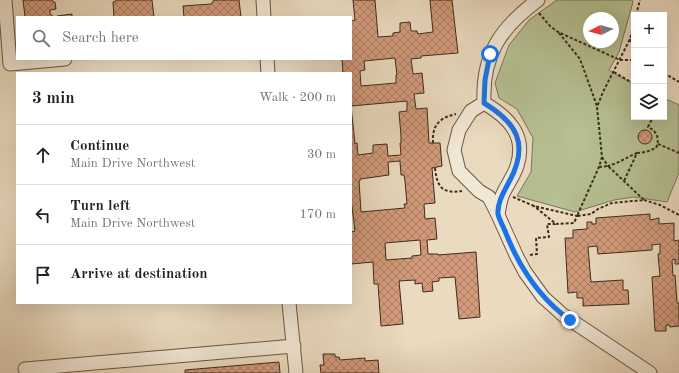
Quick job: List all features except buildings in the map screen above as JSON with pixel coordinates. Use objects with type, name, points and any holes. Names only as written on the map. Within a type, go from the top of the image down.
[{"type":"street","points":[[5,0],[10,64],[54,60]]},
{"type":"street","points":[[262,0],[264,16]]},
{"type":"street","points":[[484,103],[486,72],[490,54],[512,21],[538,6]]},
{"type":"street","points":[[267,60],[268,72]]},
{"type":"street","points":[[484,103],[510,122],[517,135],[519,152],[517,166],[508,193],[502,196],[498,214]]},
{"type":"street","points":[[484,103],[471,111],[459,130],[454,150],[459,171],[484,194],[498,214],[517,258],[543,297],[563,315],[650,373]]},
{"type":"street","points":[[484,194],[508,193]]},
{"type":"street","points":[[289,304],[296,373]]},
{"type":"street","points":[[25,369],[294,346]]},
{"type":"path","points":[[637,12],[640,0]]},
{"type":"path","points":[[538,6],[550,26],[558,32],[620,60],[631,60]]},
{"type":"path","points":[[523,256],[537,254],[536,238],[549,237],[547,224],[574,223],[602,157],[597,107],[580,59],[558,32]]},
{"type":"path","points":[[597,107],[631,35]]},
{"type":"path","points":[[630,39],[634,48]]},
{"type":"path","points":[[614,72],[631,82]]},
{"type":"path","points":[[667,75],[679,82]]},
{"type":"path","points":[[433,143],[432,132],[437,124],[442,119],[461,113]]},
{"type":"path","points":[[599,167],[618,163],[637,153],[646,152],[656,148],[658,144],[658,136],[653,129],[648,127],[652,120]]},
{"type":"path","points":[[658,144],[679,153]]},
{"type":"path","points":[[624,181],[637,153]]},
{"type":"path","points":[[602,157],[608,166],[644,200]]},
{"type":"path","points":[[435,168],[436,178],[440,187],[451,192],[465,191]]},
{"type":"path","points":[[508,193],[534,206],[556,224]]},
{"type":"path","points":[[534,206],[577,216],[591,214],[612,203],[644,200],[660,205],[679,215]]},
{"type":"green space","points":[[557,0],[632,0],[633,2],[619,52],[609,70],[631,82],[631,120],[667,120],[667,99],[679,105],[679,173],[667,202],[634,197],[614,200],[575,212],[517,196],[531,172],[533,138],[517,109],[499,98],[495,83],[509,45],[529,20]]},
{"type":"route","points":[[490,54],[484,87],[484,103],[510,122],[517,135],[519,152],[517,166],[502,196],[498,214],[513,250],[525,272],[543,297],[570,320]]}]
